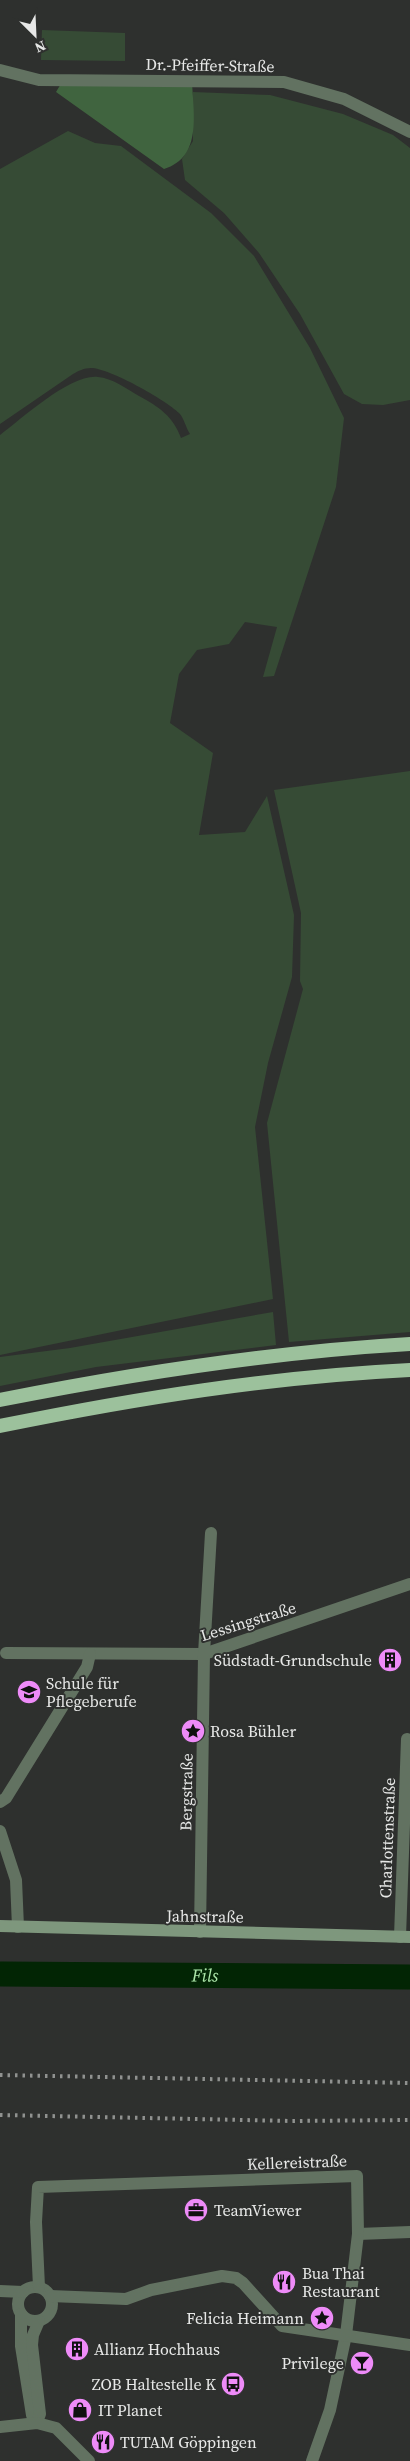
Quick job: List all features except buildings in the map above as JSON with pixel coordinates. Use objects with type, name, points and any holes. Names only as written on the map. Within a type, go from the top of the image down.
[{"type":"highway","points":[[0,1400],[96,1381],[221,1361],[301,1351],[410,1344]]},
{"type":"highway","points":[[0,1426],[102,1406],[223,1386],[352,1373],[410,1370]]},
{"type":"main road","name":"Jahnstraße","points":[[0,1926],[405,1937]]},
{"type":"street","name":"Dr.-Pfeiffer-Straße","points":[[0,70],[39,80],[284,82],[344,98],[410,132]]},
{"type":"street","name":"Bergstraße","points":[[200,1932],[204,1654],[211,1533]]},
{"type":"street","name":"Lessingstraße","points":[[6,1653],[204,1654],[410,1584]]},
{"type":"street","points":[[0,1802],[6,1798],[87,1667],[90,1654]]},
{"type":"street","name":"Charlottenstraße","points":[[405,1937],[407,1739]]},
{"type":"street","points":[[0,1831],[16,1880],[18,1927]]},
{"type":"street","name":"Kellereistraße","points":[[39,2287],[36,2222],[38,2186],[357,2176],[358,2234],[346,2334],[330,2410],[312,2461]]},
{"type":"street","points":[[358,2234],[410,2232]]},
{"type":"street","points":[[0,2291],[23,2292],[33,2287],[39,2287],[50,2296],[126,2299],[151,2290],[222,2276],[236,2278],[282,2326],[410,2345]]},
{"type":"street","points":[[23,2292],[18,2305],[21,2314],[21,2346],[32,2415],[37,2424]]},
{"type":"street","points":[[37,2424],[40,2414],[32,2345],[33,2335],[39,2321],[50,2311],[52,2306],[50,2296]]},
{"type":"street","points":[[21,2314],[29,2320],[39,2321]]},
{"type":"street","points":[[0,2427],[37,2424],[56,2428],[89,2461]]},
{"type":"green space","points":[[42,30],[125,33],[125,61],[41,60]]},
{"type":"green space","points":[[192,80],[194,119],[190,144],[185,155],[176,163],[164,169],[56,92],[62,82]]},
{"type":"green space","points":[[193,92],[270,95],[343,114],[393,135],[410,148],[410,400],[383,405],[362,404],[344,394],[300,314],[259,253],[224,213],[185,180],[182,159],[193,141]]},
{"type":"green space","points":[[68,131],[95,143],[121,146],[211,213],[254,256],[310,348],[344,418],[336,487],[274,676],[263,677],[277,627],[245,622],[229,644],[197,650],[179,674],[170,723],[213,753],[199,835],[245,832],[267,796],[294,915],[292,977],[268,1063],[255,1127],[273,1299],[0,1355],[0,435],[47,398],[74,382],[98,377],[109,379],[119,384],[159,408],[174,424],[181,438],[190,434],[181,415],[162,400],[111,373],[91,368],[73,374],[0,424],[0,169]]},
{"type":"green space","points":[[410,771],[410,1332],[289,1342],[267,1123],[303,989],[300,981],[301,913],[274,790]]},
{"type":"green space","points":[[273,1312],[276,1345],[96,1367],[0,1386],[0,1357],[70,1348]]},
{"type":"waterway","name":"Fils","points":[[0,1974],[410,1977]]},
{"type":"railway","points":[[0,2075],[410,2083]]},
{"type":"railway","points":[[0,2115],[292,2121],[410,2120]]},
{"type":"place","name":"Südstadt-Grundschule","points":[[390,1660]]},
{"type":"place","name":"Schule für Pflegeberufe","points":[[29,1692]]},
{"type":"place","name":"Rosa Bühler","points":[[193,1731]]},
{"type":"place","name":"TeamViewer","points":[[196,2210]]},
{"type":"place","name":"Bua Thai Restaurant","points":[[284,2282]]},
{"type":"place","name":"Felicia Heimann","points":[[322,2318]]},
{"type":"place","name":"Allianz Hochhaus","points":[[77,2349]]},
{"type":"place","name":"Privilege","points":[[362,2363]]},
{"type":"place","name":"ZOB Haltestelle K","points":[[233,2384]]},
{"type":"place","name":"IT Planet","points":[[80,2410]]},
{"type":"place","name":"TUTAM Göppingen","points":[[103,2442]]}]
